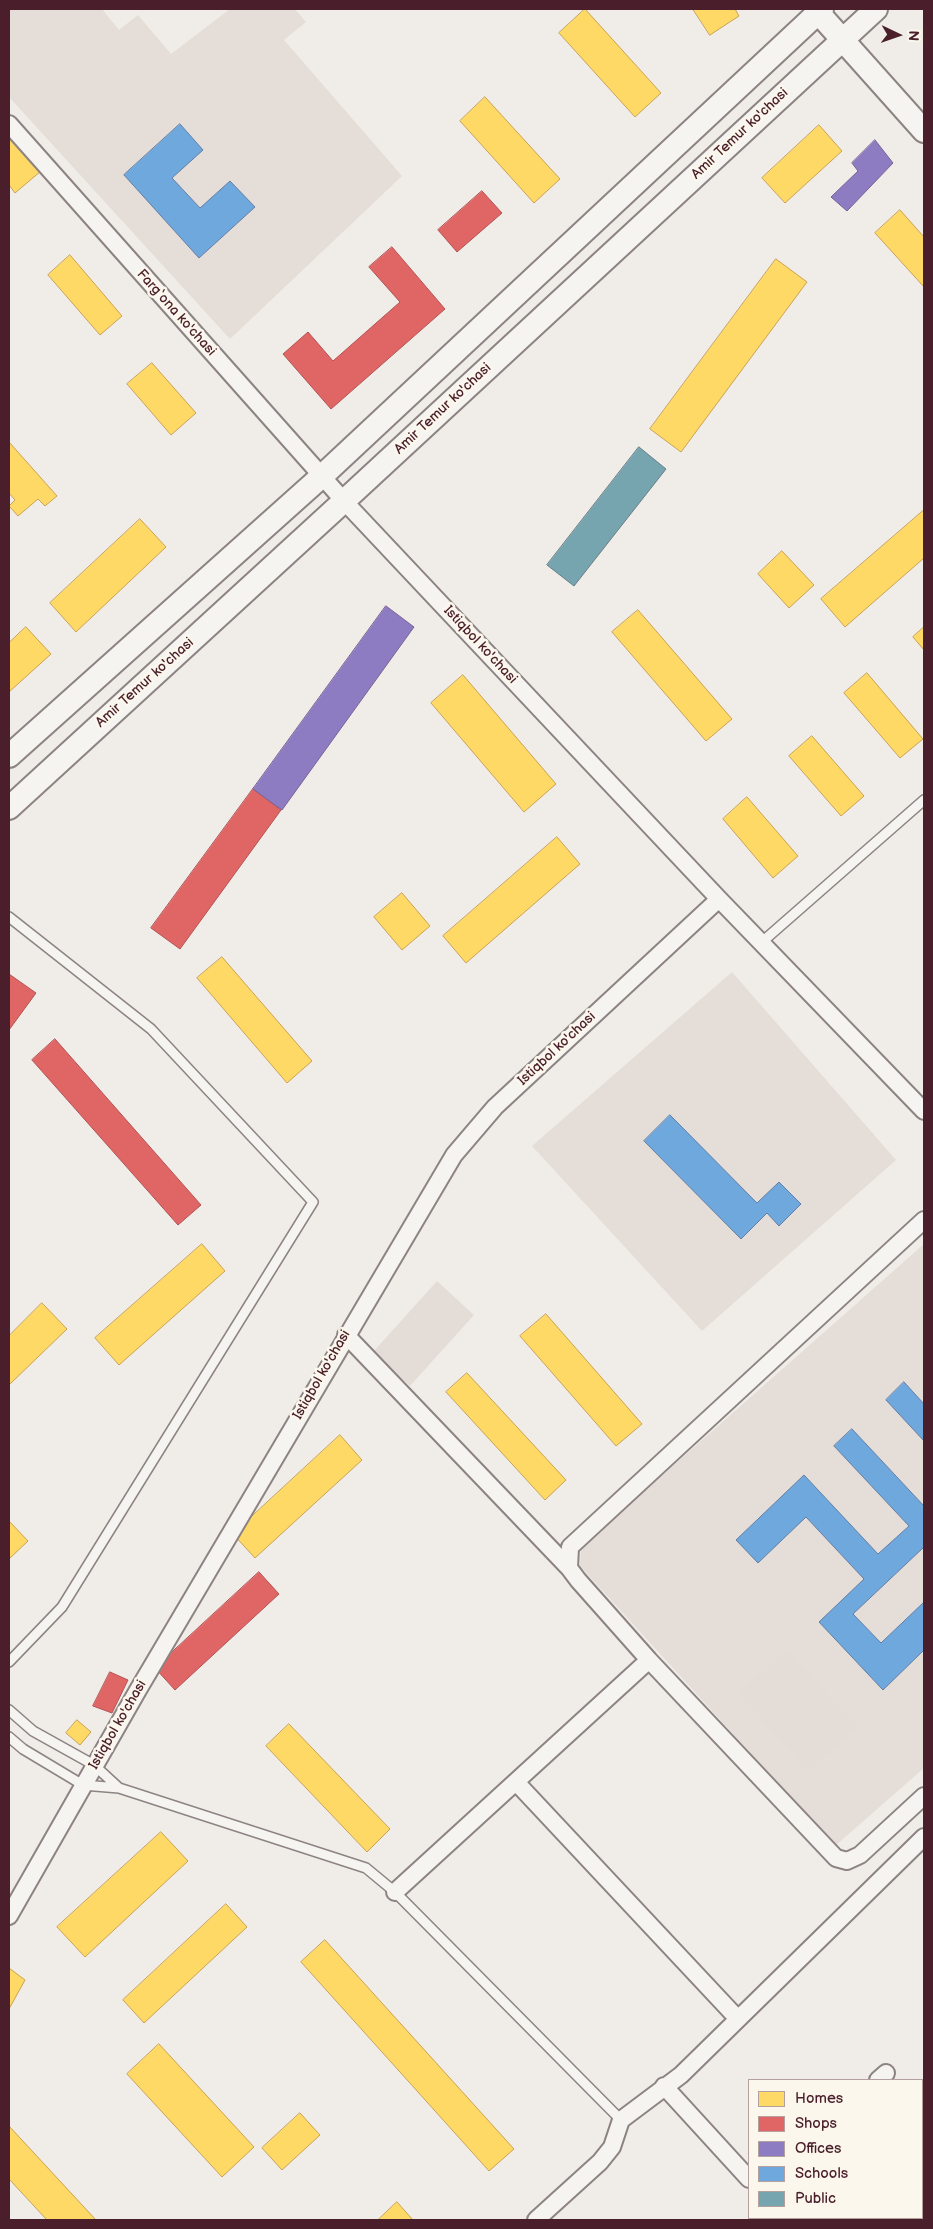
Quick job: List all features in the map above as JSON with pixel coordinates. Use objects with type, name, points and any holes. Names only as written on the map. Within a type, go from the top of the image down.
[{"type":"main road","name":"Amir Temur ko'chasi","points":[[9,808],[876,9]]},
{"type":"main road","points":[[9,756],[322,476],[818,10],[842,40],[924,131]]},
{"type":"street","name":"Farg‘ona ko'chasi","points":[[9,124],[344,501]]},
{"type":"street","name":"Istiqbol ko'chasi","points":[[344,501],[719,898],[924,1111]]},
{"type":"street","name":"Istiqbol ko'chasi","points":[[9,1916],[82,1785],[454,1155],[495,1107],[719,898]]},
{"type":"street","points":[[570,1568],[570,1547],[924,1220]]},
{"type":"street","points":[[346,1335],[570,1568],[578,1580],[649,1660],[836,1858],[847,1861],[860,1855],[924,1796]]},
{"type":"street","points":[[395,1892],[649,1660]]},
{"type":"street","points":[[516,1782],[738,2019]]},
{"type":"street","points":[[536,2220],[600,2162],[612,2147],[620,2120],[681,2075],[924,1837]]},
{"type":"street","points":[[664,2086],[748,2178]]},
{"type":"lane","points":[[762,942],[924,800]]},
{"type":"lane","points":[[9,917],[151,1029],[313,1202],[62,1607],[9,1662]]},
{"type":"lane","points":[[9,1710],[33,1731],[94,1765],[119,1788]]},
{"type":"lane","points":[[9,1737],[23,1749],[82,1785],[119,1788],[366,1868],[395,1892],[620,2120]]},
{"type":"shaded area","points":[[9,9],[102,9],[119,30],[138,15],[171,54],[230,9],[295,9],[306,22],[284,40],[402,176],[230,339],[9,97]]},
{"type":"shaded area","points":[[732,972],[896,1160],[702,1331],[532,1146]]},
{"type":"shaded area","points":[[924,1244],[924,1768],[835,1846],[580,1566],[581,1547]]},
{"type":"shaded area","points":[[437,1281],[474,1315],[410,1386],[373,1352]]},
{"type":"shaded area","points":[[788,1650],[857,1728],[808,1771],[739,1693]]},
{"type":"building: Homes","points":[[585,9],[661,93],[635,117],[559,33]]},
{"type":"building: Homes","points":[[693,9],[735,9],[739,16],[710,35]]},
{"type":"building: Homes","points":[[485,97],[560,179],[534,203],[460,121]]},
{"type":"building: Homes","points":[[819,125],[842,151],[785,203],[762,178]]},
{"type":"building: Homes","points":[[9,133],[41,171],[15,193],[9,185]]},
{"type":"building: Homes","points":[[900,210],[924,237],[924,287],[875,233]]},
{"type":"building: Homes","points":[[70,255],[122,316],[100,335],[48,275]]},
{"type":"building: Homes","points":[[776,259],[807,282],[681,452],[650,429]]},
{"type":"building: Homes","points":[[152,363],[196,413],[171,435],[127,384]]},
{"type":"building: Homes","points":[[9,442],[57,496],[45,506],[38,499],[18,516],[9,506],[15,500],[9,493]]},
{"type":"building: Homes","points":[[924,510],[924,558],[845,627],[821,599]]},
{"type":"building: Homes","points":[[140,519],[166,547],[76,632],[50,603]]},
{"type":"building: Homes","points":[[782,551],[814,585],[789,608],[758,574]]},
{"type":"building: Homes","points":[[638,610],[732,719],[706,741],[612,632]]},
{"type":"building: Homes","points":[[26,627],[51,654],[9,692],[9,643]]},
{"type":"building: Homes","points":[[924,627],[924,650],[913,637]]},
{"type":"building: Homes","points":[[867,673],[923,739],[900,758],[844,693]]},
{"type":"building: Homes","points":[[463,675],[556,784],[524,812],[431,703]]},
{"type":"building: Homes","points":[[812,736],[864,796],[841,816],[789,756]]},
{"type":"building: Homes","points":[[747,797],[798,856],[773,878],[723,819]]},
{"type":"building: Homes","points":[[557,837],[580,864],[466,963],[443,936]]},
{"type":"building: Homes","points":[[402,893],[430,926],[402,950],[374,917]]},
{"type":"building: Homes","points":[[222,957],[312,1061],[287,1083],[197,978]]},
{"type":"building: Homes","points":[[202,1244],[225,1271],[119,1365],[95,1338]]},
{"type":"building: Homes","points":[[42,1303],[67,1329],[9,1385],[9,1336]]},
{"type":"building: Homes","points":[[546,1314],[642,1424],[616,1446],[520,1336]]},
{"type":"building: Homes","points":[[467,1373],[566,1480],[545,1500],[446,1392]]},
{"type":"building: Homes","points":[[340,1435],[362,1460],[255,1558],[233,1534]]},
{"type":"building: Homes","points":[[9,1521],[28,1541],[9,1559]]},
{"type":"building: Homes","points":[[77,1720],[91,1732],[80,1745],[66,1733]]},
{"type":"building: Homes","points":[[289,1724],[390,1829],[367,1852],[266,1746]]},
{"type":"building: Homes","points":[[161,1832],[188,1861],[85,1957],[57,1927]]},
{"type":"building: Homes","points":[[226,1904],[247,1927],[144,2023],[123,2000]]},
{"type":"building: Homes","points":[[325,1940],[514,2149],[489,2171],[301,1962]]},
{"type":"building: Homes","points":[[9,1968],[25,1980],[9,2009]]},
{"type":"building: Homes","points":[[159,2044],[254,2147],[222,2177],[127,2074]]},
{"type":"building: Homes","points":[[300,2113],[320,2135],[282,2170],[262,2148]]},
{"type":"building: Homes","points":[[9,2126],[96,2220],[47,2220],[9,2179]]},
{"type":"building: Homes","points":[[397,2202],[413,2220],[378,2220]]},
{"type":"building: Shops","points":[[482,191],[502,213],[457,252],[438,230]]},
{"type":"building: Shops","points":[[392,247],[445,309],[331,409],[283,354],[308,332],[333,361],[400,302],[369,267]]},
{"type":"building: Shops","points":[[253,789],[281,810],[180,949],[151,928]]},
{"type":"building: Shops","points":[[9,974],[36,993],[9,1030]]},
{"type":"building: Shops","points":[[55,1039],[201,1205],[178,1225],[32,1060]]},
{"type":"building: Shops","points":[[259,1572],[279,1594],[175,1690],[155,1668]]},
{"type":"building: Shops","points":[[110,1672],[128,1680],[112,1713],[93,1706]]},
{"type":"building: Offices","points":[[875,140],[893,163],[847,211],[831,197],[858,171],[852,163]]},
{"type":"building: Offices","points":[[386,606],[414,627],[282,810],[253,789]]},
{"type":"building: Schools","points":[[180,124],[203,150],[172,178],[200,208],[230,181],[255,207],[199,258],[124,175]]},
{"type":"building: Schools","points":[[670,1115],[757,1203],[779,1182],[801,1204],[779,1226],[767,1213],[741,1239],[644,1141]]},
{"type":"building: Schools","points":[[904,1382],[924,1404],[924,1441],[886,1400]]},
{"type":"building: Schools","points":[[852,1429],[924,1506],[924,1547],[853,1614],[881,1643],[924,1602],[924,1650],[883,1690],[819,1622],[864,1579],[806,1517],[758,1563],[736,1540],[804,1475],[878,1554],[909,1526],[834,1446]]},
{"type":"building: Public","points":[[639,447],[666,469],[574,586],[547,565]]}]
